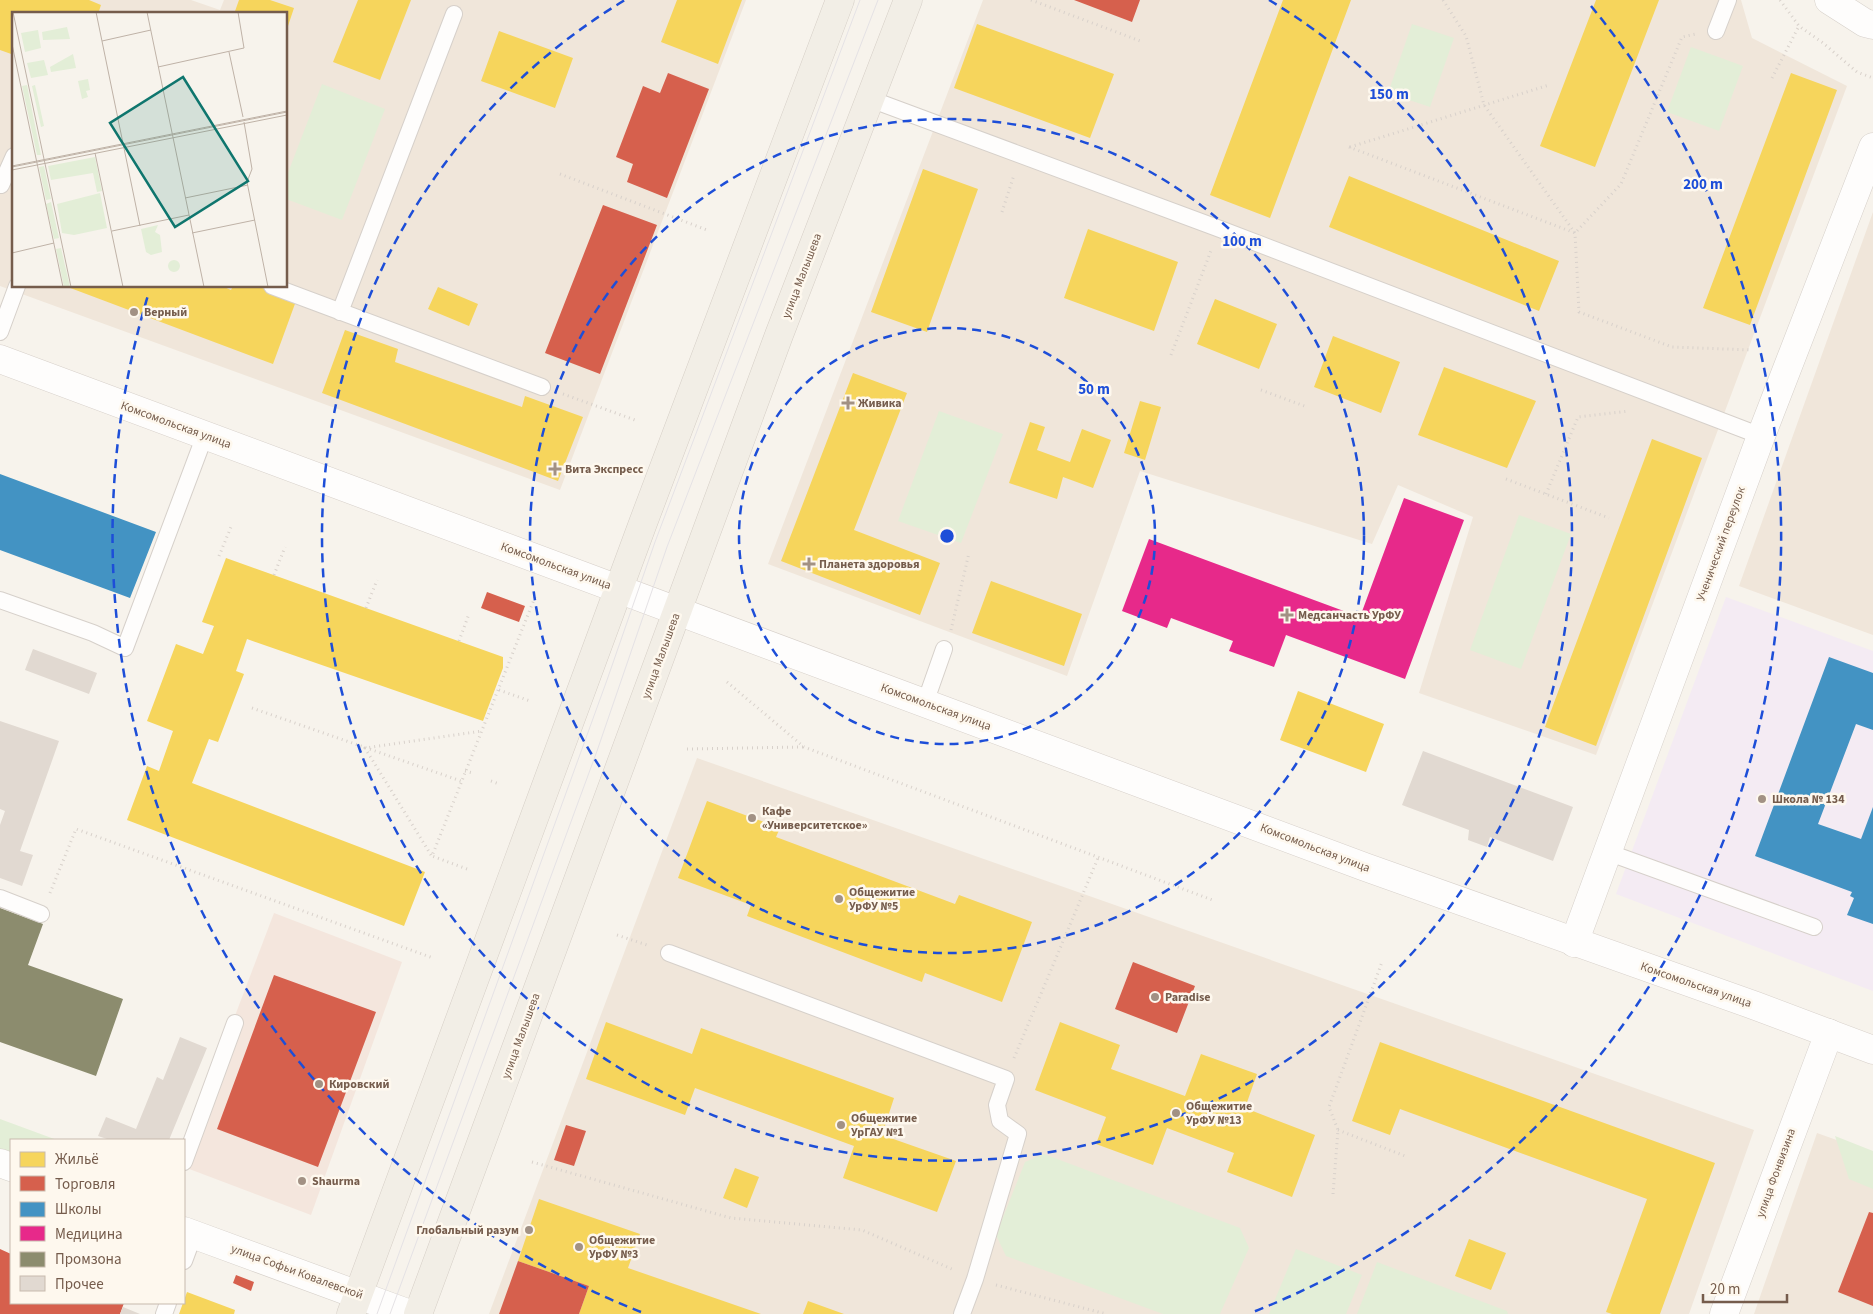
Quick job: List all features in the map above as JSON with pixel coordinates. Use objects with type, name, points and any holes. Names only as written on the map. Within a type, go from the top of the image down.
[{"type":"main road","points":[[355,1304],[618,589],[840,0]]},
{"type":"main road","name":"улица Малышева","points":[[418,1314],[779,335],[908,0]]},
{"type":"main road","points":[[1829,0],[1865,23],[1873,25]]},
{"type":"main road","name":"Ученический переулок","points":[[1574,943],[1761,436],[1873,148]]},
{"type":"main road","name":"Комсомольская улица","points":[[0,359],[1365,867],[1873,1050]]},
{"type":"main road","name":"улица Фонвизина","points":[[1724,1314],[1829,1033]]},
{"type":"main road","name":"улица Софьи Ковалевской","points":[[189,1232],[355,1304],[410,1314]]},
{"type":"lane","points":[[1716,31],[1728,0]]},
{"type":"lane","points":[[340,312],[454,14]]},
{"type":"lane","points":[[870,99],[1022,154],[1761,436]]},
{"type":"lane","points":[[5,187],[12,163]]},
{"type":"lane","points":[[0,332],[16,288]]},
{"type":"lane","points":[[277,288],[542,387]]},
{"type":"lane","points":[[0,600],[93,634],[125,648],[205,435]]},
{"type":"lane","points":[[925,702],[944,649]]},
{"type":"lane","points":[[1607,852],[1814,927]]},
{"type":"lane","points":[[0,898],[41,914]]},
{"type":"lane","points":[[669,953],[1006,1079],[997,1105],[1000,1121],[1018,1134],[975,1279],[962,1314]]},
{"type":"lane","points":[[185,1159],[235,1023]]},
{"type":"lane","points":[[185,1254],[189,1232]]},
{"type":"path","points":[[1031,0],[1143,42]]},
{"type":"path","points":[[1443,0],[1466,36],[1484,105],[1575,233],[1579,312],[1672,347],[1752,350]]},
{"type":"path","points":[[1780,0],[1799,26],[1823,43],[1857,72],[1873,78]]},
{"type":"path","points":[[1772,78],[1799,26]]},
{"type":"path","points":[[1575,233],[1622,184],[1682,37],[1716,31]]},
{"type":"path","points":[[1549,85],[1349,147],[1575,233]]},
{"type":"path","points":[[1002,212],[1022,154]]},
{"type":"path","points":[[560,174],[707,230]]},
{"type":"path","points":[[1171,355],[1220,229]]},
{"type":"path","points":[[542,387],[635,420]]},
{"type":"path","points":[[1261,390],[1307,407]]},
{"type":"path","points":[[1546,494],[1578,417],[1630,410]]},
{"type":"path","points":[[1506,479],[1609,518]]},
{"type":"path","points":[[220,556],[231,527]]},
{"type":"path","points":[[274,575],[285,546]]},
{"type":"path","points":[[944,649],[954,622],[969,554]]},
{"type":"path","points":[[366,608],[377,580]]},
{"type":"path","points":[[432,856],[535,598]]},
{"type":"path","points":[[459,641],[469,614]]},
{"type":"path","points":[[727,682],[804,747],[1215,901]]},
{"type":"path","points":[[499,690],[530,701]]},
{"type":"path","points":[[252,708],[461,782]]},
{"type":"path","points":[[365,748],[482,731]]},
{"type":"path","points":[[687,749],[804,747]]},
{"type":"path","points":[[365,748],[432,856],[467,869]]},
{"type":"path","points":[[465,770],[473,773]]},
{"type":"path","points":[[491,781],[500,784]]},
{"type":"path","points":[[41,914],[76,829],[433,958]]},
{"type":"path","points":[[1006,1079],[1098,858]]},
{"type":"path","points":[[617,935],[669,953]]},
{"type":"path","points":[[1333,1194],[1338,1130],[1329,1107],[1382,962]]},
{"type":"path","points":[[1338,1130],[1405,1156]]},
{"type":"path","points":[[532,1162],[731,1218],[862,1230],[975,1279],[1106,1314]]},
{"type":"shaded area","points":[[0,0],[191,0],[220,10],[224,0],[746,0],[560,490],[0,286]]},
{"type":"shaded area","points":[[983,0],[1741,0],[1752,38],[1847,86],[1596,755],[1419,693],[1473,517],[1398,485],[1372,544],[1140,471],[1067,676],[768,564]]},
{"type":"shaded area","points":[[1873,212],[1873,635],[1739,586]]},
{"type":"shaded area","name":"Школа № 134","points":[[1726,597],[1873,651],[1873,991],[1616,894]]},
{"type":"shaded area","points":[[697,758],[1754,1130],[1689,1314],[489,1314]]},
{"type":"shaded area","points":[[274,913],[402,962],[311,1215],[185,1167],[185,1147]]},
{"type":"shaded area","points":[[1817,1133],[1873,1153],[1873,1314],[1754,1314]]},
{"type":"green space","points":[[1412,24],[1454,38],[1430,107],[1388,93]]},
{"type":"green space","points":[[1691,47],[1743,66],[1719,131],[1667,112]]},
{"type":"green space","points":[[322,84],[385,109],[342,220],[288,200],[288,173]]},
{"type":"green space","points":[[939,411],[1003,434],[961,543],[898,521]]},
{"type":"green space","points":[[1519,515],[1571,534],[1521,669],[1470,650]]},
{"type":"green space","points":[[0,1119],[54,1139],[10,1139],[10,1156],[0,1152]]},
{"type":"green space","points":[[1835,1136],[1873,1151],[1873,1189],[1849,1179]]},
{"type":"green space","points":[[1044,1154],[1240,1228],[1249,1248],[1220,1314],[1163,1314],[1006,1256],[996,1235],[1025,1162]]},
{"type":"green space","points":[[1296,1249],[1362,1275],[1346,1314],[1269,1314]]},
{"type":"green space","points":[[1377,1262],[1507,1311],[1508,1314],[1357,1314]]},
{"type":"building: Жильё","points":[[0,0],[89,0],[101,5],[99,12],[12,12],[12,54],[0,50]]},
{"type":"building: Жильё","points":[[239,0],[270,0],[294,8],[288,26],[288,12],[235,12]]},
{"type":"building: Жильё","points":[[358,0],[411,0],[380,80],[333,62]]},
{"type":"building: Жильё","points":[[677,0],[742,0],[718,64],[661,42]]},
{"type":"building: Жильё","points":[[1283,0],[1351,0],[1270,218],[1210,195]]},
{"type":"building: Жильё","points":[[1596,0],[1659,0],[1595,167],[1540,146]]},
{"type":"building: Жильё","points":[[977,24],[1114,74],[1090,138],[954,88]]},
{"type":"building: Жильё","points":[[499,31],[573,58],[555,108],[481,81]]},
{"type":"building: Жильё","points":[[1791,73],[1837,90],[1750,325],[1703,308]]},
{"type":"building: Жильё","points":[[923,169],[978,189],[927,332],[871,312]]},
{"type":"building: Жильё","points":[[1349,176],[1559,261],[1539,311],[1329,227]]},
{"type":"building: Жильё","points":[[1088,229],[1178,262],[1154,331],[1064,298]]},
{"type":"building: Жильё","points":[[438,287],[478,304],[469,326],[428,309]]},
{"type":"building: Жильё","points":[[70,288],[226,288],[231,290],[232,288],[262,288],[296,301],[273,364]]},
{"type":"building: Жильё","points":[[1215,299],[1277,324],[1259,369],[1197,344]]},
{"type":"building: Жильё","points":[[345,330],[398,349],[395,362],[522,407],[525,396],[583,417],[558,481],[322,393]]},
{"type":"building: Жильё","points":[[1333,336],[1400,362],[1381,413],[1314,387]]},
{"type":"building: Жильё","points":[[1444,367],[1536,401],[1507,468],[1418,435]]},
{"type":"building: Жильё","points":[[853,373],[907,393],[854,530],[940,563],[920,615],[781,561]]},
{"type":"building: Жильё","points":[[1140,401],[1161,407],[1145,460],[1124,453]]},
{"type":"building: Жильё","points":[[1030,422],[1045,427],[1037,450],[1070,462],[1082,429],[1111,440],[1093,488],[1063,477],[1057,499],[1009,483]]},
{"type":"building: Жильё","points":[[1652,439],[1702,458],[1596,746],[1545,727]]},
{"type":"building: Жильё","points":[[226,558],[503,657],[503,668],[483,721],[247,639],[236,671],[244,674],[218,742],[209,739],[192,783],[425,872],[404,926],[127,820],[147,766],[159,771],[173,731],[147,721],[176,644],[203,654],[214,626],[202,622]]},
{"type":"building: Жильё","points":[[991,581],[1082,614],[1064,666],[972,633]]},
{"type":"building: Жильё","points":[[1298,691],[1384,724],[1366,772],[1280,740]]},
{"type":"building: Жильё","name":"Общежитие УрФУ №5","points":[[707,801],[780,828],[776,837],[955,904],[959,895],[1032,922],[1002,1002],[925,973],[922,982],[747,916],[751,905],[678,878]]},
{"type":"building: Жильё","name":"Общежитие УрГАУ №1","points":[[606,1022],[692,1054],[701,1028],[894,1098],[882,1135],[956,1161],[937,1212],[843,1178],[854,1146],[695,1088],[685,1115],[586,1079]]},
{"type":"building: Жильё","name":"Общежитие УрФУ №13","points":[[1060,1022],[1120,1045],[1111,1069],[1185,1096],[1201,1054],[1257,1074],[1245,1108],[1315,1135],[1292,1197],[1227,1172],[1234,1153],[1167,1128],[1153,1165],[1096,1144],[1106,1117],[1035,1090]]},
{"type":"building: Жильё","points":[[1380,1042],[1715,1163],[1660,1314],[1612,1314],[1606,1312],[1647,1199],[1400,1109],[1390,1135],[1352,1121]]},
{"type":"building: Жильё","points":[[735,1168],[759,1177],[747,1208],[723,1198]]},
{"type":"building: Жильё","name":"Общежитие УрФУ №3","points":[[539,1199],[640,1234],[628,1268],[761,1314],[579,1314],[589,1286],[518,1261]]},
{"type":"building: Жильё","points":[[1469,1239],[1506,1253],[1491,1290],[1455,1276]]},
{"type":"building: Жильё","points":[[187,1292],[235,1310],[234,1314],[179,1314],[183,1304],[185,1304]]},
{"type":"building: Жильё","points":[[808,1301],[844,1314],[803,1314]]},
{"type":"building: Торговля","points":[[1074,0],[1140,0],[1132,22]]},
{"type":"building: Торговля","points":[[668,73],[709,89],[667,198],[627,182],[633,164],[616,157],[643,86],[660,93]]},
{"type":"building: Торговля","points":[[603,205],[657,225],[600,374],[545,353]]},
{"type":"building: Торговля","points":[[487,592],[525,606],[519,622],[481,608]]},
{"type":"building: Торговля","name":"Paradise","points":[[1133,962],[1195,986],[1177,1033],[1115,1009]]},
{"type":"building: Торговля","points":[[274,975],[376,1012],[318,1167],[217,1129]]},
{"type":"building: Торговля","points":[[566,1125],[586,1131],[574,1166],[554,1160]]},
{"type":"building: Торговля","points":[[1869,1212],[1873,1213],[1873,1306],[1838,1292]]},
{"type":"building: Торговля","points":[[0,1249],[10,1254],[10,1304],[124,1304],[120,1314],[0,1314]]},
{"type":"building: Торговля","points":[[518,1261],[589,1286],[579,1314],[499,1314]]},
{"type":"building: Торговля","points":[[236,1275],[254,1282],[251,1291],[233,1283]]},
{"type":"building: Школы","points":[[0,474],[156,532],[130,598],[0,550]]},
{"type":"building: Школы","points":[[1829,657],[1873,673],[1873,730],[1856,724],[1818,824],[1861,839],[1873,807],[1873,924],[1847,915],[1854,898],[1850,896],[1852,892],[1755,856]]},
{"type":"building: Медицина","points":[[1404,498],[1464,520],[1405,679],[1286,635],[1274,667],[1229,651],[1233,641],[1171,618],[1167,628],[1122,611],[1149,539],[1360,617]]},
{"type":"building: Промзона","points":[[0,908],[43,924],[28,965],[123,999],[96,1076],[0,1042]]},
{"type":"building: Прочее","points":[[33,649],[97,673],[89,694],[25,670]]},
{"type":"building: Прочее","points":[[0,721],[59,741],[20,851],[33,855],[22,886],[0,878],[0,825],[5,811],[0,809]]},
{"type":"building: Прочее","points":[[1423,751],[1573,807],[1553,861],[1490,837],[1487,847],[1468,840],[1469,830],[1402,805]]},
{"type":"building: Прочее","points":[[180,1037],[207,1048],[169,1139],[107,1139],[98,1136],[106,1117],[136,1129],[157,1077],[163,1080]]},
{"type":"building: Прочее","points":[[123,1307],[140,1314],[120,1314]]},
{"type":"tram line","points":[[377,1314],[607,680],[655,542],[860,0]]},
{"type":"tram line","points":[[390,1314],[597,751],[667,547],[878,0]]},
{"type":"place","name":"Верный","points":[[134,312]]},
{"type":"place","name":"Живика","points":[[848,403]]},
{"type":"place","name":"Вита Экспресс","points":[[555,469]]},
{"type":"place","name":"Планета здоровья","points":[[809,564]]},
{"type":"place","name":"Медсанчасть УрФУ","points":[[1287,615]]},
{"type":"place","name":"Школа № 134","points":[[1762,799]]},
{"type":"place","name":"Кафе «Университетское»","points":[[752,818]]},
{"type":"place","name":"Общежитие УрФУ №5","points":[[839,899]]},
{"type":"place","name":"Paradise","points":[[1155,997]]},
{"type":"place","name":"Кировский","points":[[319,1084]]},
{"type":"place","name":"Общежитие УрФУ №13","points":[[1176,1113]]},
{"type":"place","name":"Общежитие УрГАУ №1","points":[[841,1125]]},
{"type":"place","name":"Shaurma","points":[[302,1181]]},
{"type":"place","name":"Глобальный разум","points":[[529,1230]]},
{"type":"place","name":"Общежитие УрФУ №3","points":[[579,1247]]}]
